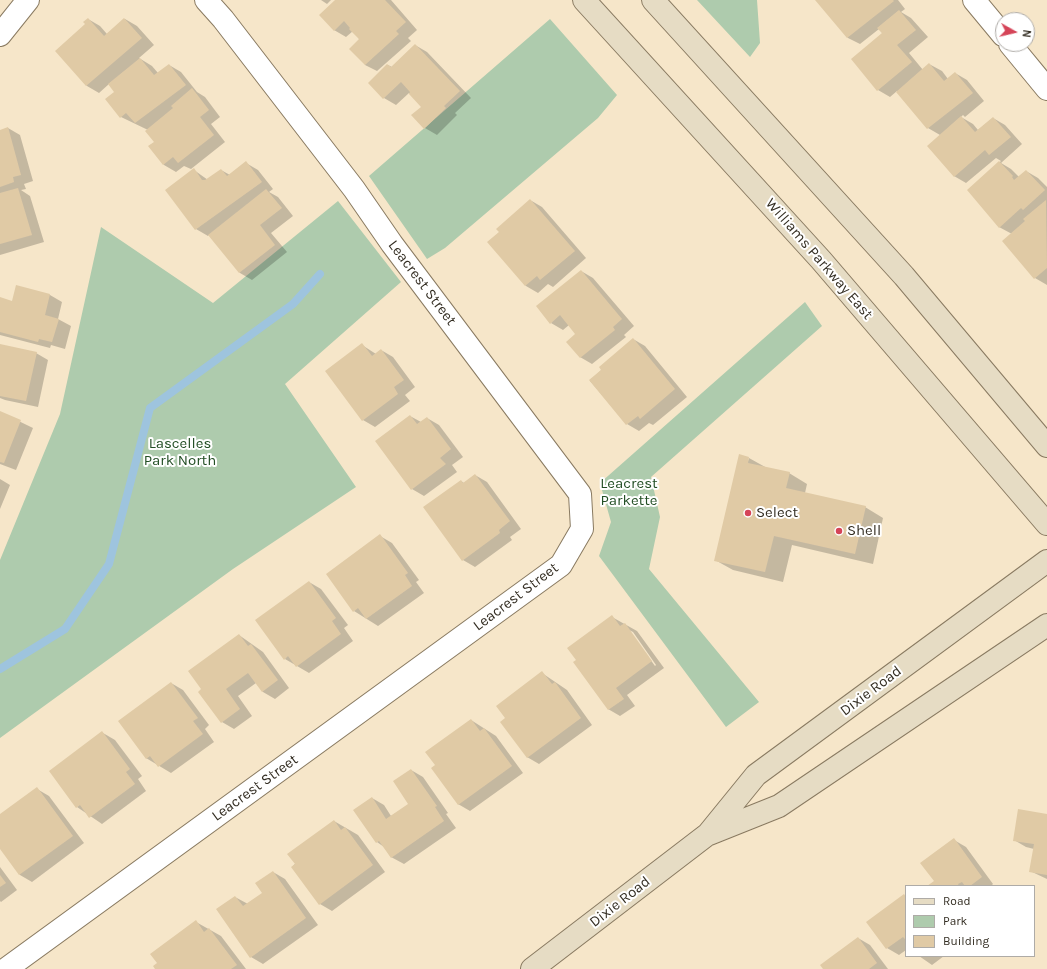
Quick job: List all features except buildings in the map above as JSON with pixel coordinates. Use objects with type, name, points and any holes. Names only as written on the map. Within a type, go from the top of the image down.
[{"type":"main road","name":"Williams Parkway East","points":[[584,0],[821,260],[1047,524]]},
{"type":"main road","points":[[653,0],[904,276],[1047,446]]},
{"type":"main road","name":"Dixie Road","points":[[532,969],[708,834],[756,776],[1047,561]]},
{"type":"main road","name":"Dixie Road","points":[[708,834],[779,806],[1047,625]]},
{"type":"street","points":[[0,35],[28,0]]},
{"type":"street","name":"Leacrest Street","points":[[6,969],[561,565],[582,529],[580,494],[392,244],[354,189],[223,19],[206,0]]},
{"type":"street","points":[[974,0],[995,25]]},
{"type":"street","points":[[1017,52],[1047,89]]},
{"type":"green space","points":[[697,0],[757,0],[760,43],[750,57]]},
{"type":"green space","points":[[550,19],[617,95],[598,118],[445,248],[427,259],[369,176]]},
{"type":"green space","name":"Lascelles Park North","points":[[338,201],[401,282],[285,384],[356,487],[233,569],[0,738],[0,560],[60,414],[101,227],[213,303]]},
{"type":"green space","name":"Leacrest Parkette","points":[[805,302],[822,326],[651,477],[660,517],[649,569],[759,702],[726,727],[599,556],[611,522],[600,483]]},
{"type":"waterway","points":[[0,669],[65,629],[109,564],[150,408],[293,304],[320,274]]},
{"type":"place","name":"Select","points":[[748,513]]},
{"type":"place","name":"Shell","points":[[839,531]]}]
